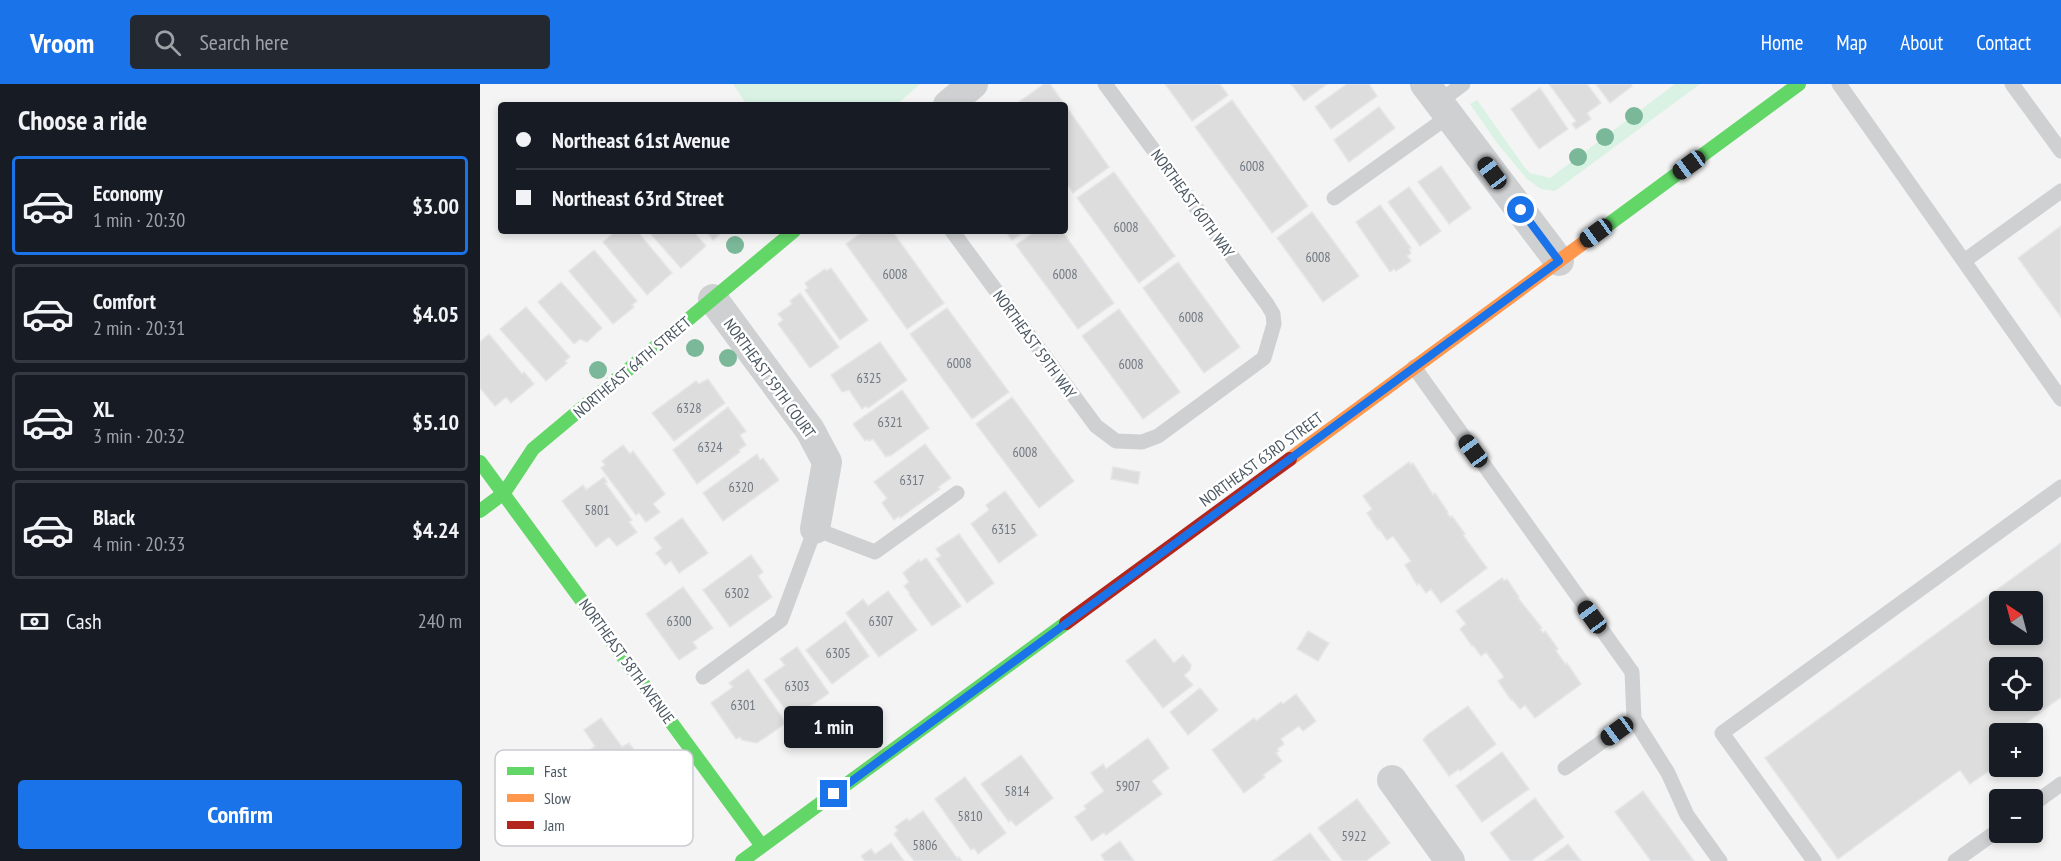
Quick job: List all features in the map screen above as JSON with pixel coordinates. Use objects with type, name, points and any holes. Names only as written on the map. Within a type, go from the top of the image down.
[{"type":"main road","name":"NORTHEAST 63RD STREET","points":[[758,856],[1799,84]]},
{"type":"main road","name":"NORTHEAST 64TH STREET","points":[[480,511],[504,493],[534,449],[790,234]]},
{"type":"main road","name":"NORTHEAST 58TH AVENUE","points":[[480,462],[684,750]]},
{"type":"main road","name":"NORTHEAST 58TH AVENUE","points":[[693,763],[758,856]]},
{"type":"street","points":[[952,102],[973,84]]},
{"type":"street","points":[[1437,101],[1559,261]]},
{"type":"street","name":"NORTHEAST 59TH COURT","points":[[713,299],[810,430],[827,462],[815,529]]},
{"type":"street","points":[[1392,780],[1448,860]]},
{"type":"lane","name":"NORTHEAST 60TH WAY","points":[[1105,84],[1268,303],[1274,324],[1264,358],[1158,436],[1142,441],[1129,441]]},
{"type":"lane","points":[[1334,198],[1437,101],[1463,84]]},
{"type":"lane","points":[[1839,84],[2061,399]]},
{"type":"lane","points":[[2012,84],[2061,151]]},
{"type":"lane","points":[[1964,261],[2061,191]]},
{"type":"lane","name":"NORTHEAST 59TH WAY","points":[[954,234],[1096,426],[1116,441],[1129,441]]},
{"type":"lane","points":[[1414,368],[1632,672],[1634,719],[1668,773],[1687,815],[1720,861]]},
{"type":"lane","points":[[1814,861],[1722,733],[2061,487]]},
{"type":"lane","points":[[703,677],[781,620],[815,529],[875,552],[957,493]]},
{"type":"lane","points":[[1565,768],[1634,719]]},
{"type":"lane","points":[[2043,797],[2061,784]]},
{"type":"lane","points":[[1955,861],[1989,837]]},
{"type":"green space","points":[[733,84],[920,84],[899,102],[745,102]]},
{"type":"green space","points":[[1675,84],[1700,84],[1555,191],[1541,189],[1527,179],[1497,143],[1470,104],[1477,100],[1530,173],[1550,178]]},
{"type":"building","points":[[1044,84],[1050,84],[1063,102],[1019,102]]},
{"type":"building","points":[[1165,84],[1220,84],[1228,95],[1192,121]]},
{"type":"building","points":[[1291,84],[1327,84],[1304,101]]},
{"type":"building","points":[[1347,84],[1369,84],[1377,96],[1331,129],[1315,107]]},
{"type":"building","points":[[1549,84],[1587,84],[1601,103],[1587,113],[1591,119],[1576,129],[1572,124],[1576,121]]},
{"type":"building","points":[[1596,84],[1631,84],[1632,86],[1610,103]]},
{"type":"building","points":[[1540,88],[1568,129],[1539,149],[1511,109]]},
{"type":"building","points":[[1232,100],[1308,206],[1272,233],[1195,127]]},
{"type":"building","points":[[1379,107],[1395,128],[1349,162],[1334,140]]},
{"type":"building","points":[[1068,109],[1109,167],[1073,193],[1068,186]]},
{"type":"building","points":[[1441,166],[1471,208],[1449,224],[1418,182]]},
{"type":"building","points":[[1114,172],[1175,256],[1139,283],[1077,198]]},
{"type":"building","points":[[1409,187],[1441,231],[1420,246],[1388,202]]},
{"type":"building","points":[[1380,205],[1411,248],[1409,249],[1411,253],[1407,256],[1411,261],[1396,271],[1394,269],[1390,272],[1356,222]]},
{"type":"building","points":[[1312,212],[1359,276],[1323,302],[1277,238]]},
{"type":"building","points":[[2061,226],[2061,317],[2018,258]]},
{"type":"building","points":[[612,234],[640,234],[672,273],[647,295],[603,242]]},
{"type":"building","points":[[651,234],[696,234],[706,246],[681,268]]},
{"type":"building","points":[[708,234],[718,234],[719,235],[713,240]]},
{"type":"building","points":[[860,234],[894,234],[944,303],[907,329],[846,244]]},
{"type":"building","points":[[1007,234],[1021,234],[1012,240]]},
{"type":"building","points":[[1032,234],[1064,234],[1114,303],[1078,329],[1016,245]]},
{"type":"building","points":[[594,250],[637,301],[632,305],[634,307],[613,324],[569,271]]},
{"type":"building","points":[[1178,262],[1240,347],[1204,373],[1143,288]]},
{"type":"building","points":[[831,268],[868,320],[840,340],[805,290],[808,288],[805,283],[825,269],[826,271]]},
{"type":"building","points":[[561,282],[602,328],[587,342],[580,339],[574,344],[538,302]]},
{"type":"building","points":[[800,293],[839,347],[810,368],[778,324],[783,320],[778,314],[792,304],[790,301]]},
{"type":"building","points":[[526,307],[570,357],[565,361],[567,363],[546,381],[500,329]]},
{"type":"building","points":[[947,308],[1009,392],[972,419],[910,334]]},
{"type":"building","points":[[1119,309],[1180,392],[1143,419],[1082,336]]},
{"type":"building","points":[[489,334],[522,374],[524,372],[534,384],[511,403],[506,397],[495,406],[480,388],[480,342]]},
{"type":"building","points":[[880,342],[907,380],[868,408],[866,406],[862,409],[849,390],[842,392],[831,375]]},
{"type":"building","points":[[708,379],[725,403],[674,441],[652,413],[696,381],[699,384]]},
{"type":"building","points":[[902,390],[929,428],[886,457],[873,439],[865,441],[853,424]]},
{"type":"building","points":[[1012,397],[1074,481],[1039,508],[976,424]]},
{"type":"building","points":[[728,407],[746,431],[740,435],[746,445],[697,484],[673,450]]},
{"type":"building","points":[[925,444],[951,478],[938,487],[940,489],[894,520],[882,503],[887,498],[874,482]]},
{"type":"building","points":[[623,445],[630,454],[633,451],[665,494],[653,504],[660,512],[646,522],[639,513],[636,515],[601,468],[605,465],[602,461]]},
{"type":"building","points":[[757,454],[760,460],[763,458],[779,480],[723,521],[703,493]]},
{"type":"building","points":[[1409,462],[1411,465],[1413,463],[1433,495],[1435,493],[1447,513],[1450,517],[1452,516],[1487,568],[1441,603],[1431,589],[1426,593],[1419,583],[1417,585],[1405,565],[1411,561],[1393,536],[1387,540],[1378,530],[1367,513],[1372,509],[1363,496]]},
{"type":"building","points":[[1113,467],[1140,472],[1138,484],[1111,479]]},
{"type":"building","points":[[604,477],[607,482],[605,483],[632,520],[629,522],[637,532],[617,546],[609,537],[596,547],[562,501],[583,485],[586,490]]},
{"type":"building","points":[[1005,491],[1037,535],[999,563],[971,524],[989,510],[986,505]]},
{"type":"building","points":[[682,518],[708,553],[679,573],[671,561],[665,565],[656,553],[662,548],[654,538]]},
{"type":"building","points":[[959,534],[994,583],[967,603],[936,559],[941,556],[936,549]]},
{"type":"building","points":[[2061,543],[2061,697],[2043,710],[2043,657],[1989,657],[1989,711],[2042,711],[2026,723],[1989,723],[1989,771],[1970,784],[1960,770],[1838,859],[1765,758],[1989,595],[1989,645],[2043,645],[2043,591],[1995,591]]},
{"type":"building","points":[[751,555],[763,572],[758,576],[772,597],[730,627],[703,590]]},
{"type":"building","points":[[926,558],[961,606],[932,626],[904,586],[909,582],[903,573],[919,560],[920,562]]},
{"type":"building","points":[[1502,578],[1504,581],[1507,579],[1518,598],[1542,628],[1540,629],[1543,633],[1545,631],[1558,649],[1556,651],[1581,684],[1535,718],[1525,705],[1520,709],[1511,700],[1498,681],[1504,677],[1486,652],[1481,656],[1460,629],[1466,624],[1456,611]]},
{"type":"building","points":[[683,587],[713,628],[693,642],[697,648],[679,660],[646,614]]},
{"type":"building","points":[[888,591],[917,630],[879,657],[846,613],[863,599],[868,606]]},
{"type":"building","points":[[845,621],[869,656],[832,684],[806,650]]},
{"type":"building","points":[[1308,631],[1329,643],[1318,661],[1297,649]]},
{"type":"building","points":[[1155,639],[1174,663],[1183,655],[1191,665],[1190,670],[1184,675],[1193,685],[1163,708],[1126,661]]},
{"type":"building","points":[[797,647],[829,693],[792,719],[764,680],[785,665],[780,659]]},
{"type":"building","points":[[748,669],[786,723],[757,743],[742,740],[740,737],[736,739],[711,703],[733,687],[729,683]]},
{"type":"building","points":[[1200,688],[1218,710],[1188,735],[1170,712]]},
{"type":"building","points":[[1296,694],[1316,721],[1303,731],[1299,726],[1281,739],[1284,744],[1277,749],[1279,751],[1276,753],[1282,761],[1244,793],[1212,750],[1254,718],[1256,721]]},
{"type":"building","points":[[1468,706],[1496,744],[1460,771],[1459,769],[1449,776],[1423,740]]},
{"type":"building","points":[[601,718],[622,747],[629,743],[634,750],[590,750],[595,746],[584,730]]},
{"type":"building","points":[[1148,738],[1169,768],[1152,781],[1162,794],[1106,835],[1104,832],[1092,841],[1075,817],[1086,809],[1084,806],[1104,791],[1091,773],[1103,764],[1106,769]]},
{"type":"building","points":[[1502,752],[1529,789],[1482,822],[1456,786]]},
{"type":"building","points":[[1021,755],[1053,798],[1016,826],[1011,820],[1009,822],[981,784]]},
{"type":"building","points":[[965,777],[1006,833],[978,854],[974,848],[971,850],[935,799]]},
{"type":"building","points":[[1643,791],[1694,861],[1651,861],[1615,812]]},
{"type":"building","points":[[1535,798],[1564,837],[1531,861],[1511,861],[1490,833]]},
{"type":"building","points":[[1357,799],[1390,843],[1366,861],[1343,861],[1318,828]]},
{"type":"building","points":[[923,811],[957,858],[959,857],[962,861],[914,861],[894,834],[898,830],[895,827],[907,818],[909,821]]},
{"type":"building","points":[[1310,833],[1331,861],[1273,861]]},
{"type":"building","points":[[1120,841],[1134,861],[1105,861],[1101,855]]},
{"type":"building","points":[[891,843],[904,861],[865,861],[861,856],[871,849],[875,854]]},
{"type":"building","points":[[1568,844],[1581,861],[1545,861]]},
{"type":"traffic: fast","points":[[1605,227],[1799,84]]},
{"type":"traffic: fast","points":[[480,511],[504,493],[533,449],[790,234]]},
{"type":"traffic: fast","points":[[480,462],[692,750]]},
{"type":"traffic: fast","points":[[742,861],[1066,623]]},
{"type":"traffic: fast","points":[[693,752],[762,846]]},
{"type":"traffic: slow","points":[[1290,459],[1605,227]]},
{"type":"traffic: jam","points":[[1066,623],[1290,459]]},
{"type":"route","points":[[834,794],[1559,261],[1521,210]]}]
